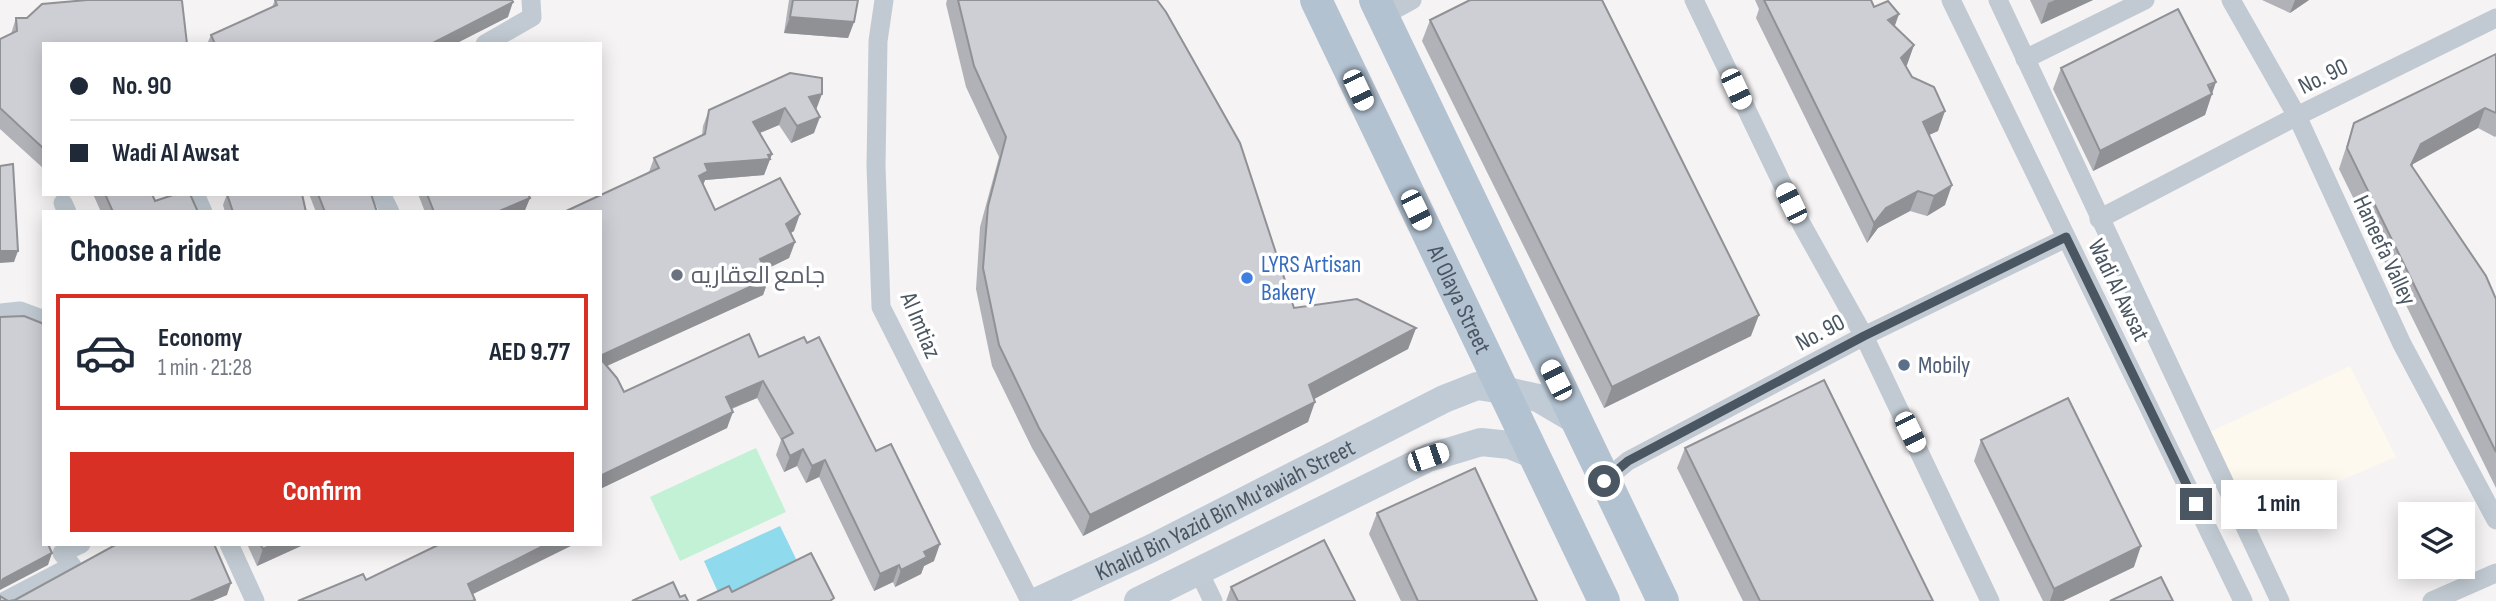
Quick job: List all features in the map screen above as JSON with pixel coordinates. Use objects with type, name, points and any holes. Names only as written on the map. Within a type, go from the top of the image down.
[{"type":"main road","name":"Al Olaya Street","points":[[1316,0],[1604,601]]},
{"type":"main road","points":[[1379,8],[1663,601]]},
{"type":"main road","name":"Khalid Bin Yazid Bin Mu'awiah Street","points":[[1038,601],[1152,548],[1444,399],[1477,386],[1538,398],[1577,421]]},
{"type":"main road","points":[[1412,417],[1423,423],[1430,433],[1432,446],[1428,457]]},
{"type":"main road","name":"Khalid Bin Yazid Bin Mu'awiah Street","points":[[1138,601],[1428,457],[1481,442],[1510,445],[1534,454]]},
{"type":"street","points":[[488,42],[532,16],[531,0]]},
{"type":"street","name":"Al Imtiaz","points":[[884,0],[878,41],[876,166],[881,307],[1030,601]]},
{"type":"street","points":[[1379,8],[1412,0]]},
{"type":"street","points":[[1694,0],[1802,225],[1864,336],[1990,601]]},
{"type":"street","name":"Wadi Al Awsat","points":[[1951,0],[2243,601]]},
{"type":"street","name":"Wadi Al Awsat","points":[[1998,0],[2280,601]]},
{"type":"street","points":[[2025,59],[2145,0]]},
{"type":"street","name":"Haneefa Valley","points":[[2231,0],[2297,116],[2402,344],[2496,520]]},
{"type":"street","name":"No. 90","points":[[2099,219],[2297,116],[2496,18]]},
{"type":"street","name":"No. 90","points":[[1604,481],[1628,461],[1864,336],[2066,237]]},
{"type":"street","points":[[0,313],[19,311],[42,319]]},
{"type":"street","points":[[5,601],[72,566],[62,553],[77,546]]},
{"type":"street","points":[[230,546],[255,601]]},
{"type":"street","points":[[1198,570],[1213,601]]},
{"type":"street","points":[[2432,601],[2496,573]]},
{"type":"shaded area","points":[[2350,366],[2396,457],[2251,519],[2210,432]]},
{"type":"green space","points":[[756,448],[786,512],[680,561],[650,497]]},
{"type":"water","points":[[780,526],[799,565],[722,601],[704,561]]},
{"type":"building","points":[[87,0],[181,0],[187,42],[42,42],[42,147],[0,108],[0,39],[17,31],[16,18],[27,18],[42,4]]},
{"type":"building","points":[[275,0],[513,2],[435,42],[214,42],[211,35],[277,5]]},
{"type":"building","points":[[793,0],[858,0],[854,22],[790,17]]},
{"type":"building","points":[[958,0],[1157,0],[1240,143],[1294,308],[1357,299],[1416,328],[1309,385],[1315,402],[1090,515],[1039,428],[999,345],[983,268],[988,206],[1006,137],[974,66]]},
{"type":"building","points":[[1470,0],[1602,0],[1759,315],[1612,387],[1430,20]]},
{"type":"building","points":[[1764,0],[1871,0],[1874,7],[1888,1],[1899,14],[1888,20],[1914,45],[1901,58],[1912,77],[1934,87],[1945,111],[1923,122],[1952,185],[1934,196],[1918,191],[1886,208],[1874,223]]},
{"type":"building","points":[[2178,9],[2216,82],[2208,85],[2212,94],[2100,151],[2061,68]]},
{"type":"building","points":[[2496,54],[2496,113],[2485,108],[2421,144],[2411,165],[2486,276],[2496,299],[2496,452],[2347,148],[2354,123]]},
{"type":"building","points":[[790,73],[822,78],[822,94],[809,97],[820,117],[797,126],[785,108],[753,122],[772,154],[768,155],[770,159],[705,164],[708,171],[699,176],[715,210],[780,178],[800,214],[786,224],[795,242],[760,259],[769,278],[602,355],[602,210],[568,210],[659,168],[654,158],[705,134],[709,110]]},
{"type":"building","points":[[13,164],[18,251],[0,251],[0,166]]},
{"type":"building","points":[[106,196],[153,196],[155,201],[170,196],[191,196],[197,210],[112,210]]},
{"type":"building","points":[[228,196],[302,196],[306,210],[232,210]]},
{"type":"building","points":[[319,196],[372,196],[376,210],[324,210]]},
{"type":"building","points":[[428,196],[530,198],[502,210],[433,210]]},
{"type":"building","points":[[24,316],[42,323],[42,546],[49,546],[52,553],[3,579],[0,584],[0,317]]},
{"type":"building","points":[[749,334],[759,357],[804,337],[807,343],[819,337],[876,451],[891,444],[940,544],[924,552],[927,557],[901,570],[899,565],[880,574],[825,460],[812,466],[803,449],[790,456],[782,439],[793,433],[763,381],[726,397],[733,412],[602,475],[602,360],[617,378],[624,392]]},
{"type":"building","points":[[1824,380],[1933,601],[1760,601],[1685,448]]},
{"type":"building","points":[[2068,398],[2141,546],[2054,589],[1981,440]]},
{"type":"building","points":[[1475,468],[1537,601],[1418,601],[1377,513]]},
{"type":"building","points":[[1324,540],[1355,601],[1238,601],[1231,587]]},
{"type":"building","points":[[113,546],[215,546],[231,583],[190,601],[9,601]]},
{"type":"building","points":[[436,546],[543,546],[468,584],[475,600],[472,601],[298,601],[363,574],[366,580]]},
{"type":"building","points":[[811,553],[834,598],[830,601],[697,601],[729,586],[732,592]]},
{"type":"building","points":[[2161,577],[2173,601],[2110,601]]},
{"type":"building","points":[[673,582],[680,597],[685,595],[688,601],[632,601]]},
{"type":"place","name":"جامع العقاريه","points":[[677,275]]},
{"type":"place","name":"LYRS Artisan Bakery","points":[[1247,278]]},
{"type":"place","name":"Mobily","points":[[1904,365]]},
{"type":"route","points":[[1604,481],[1628,461],[1864,336],[2066,237],[2196,504]]}]
